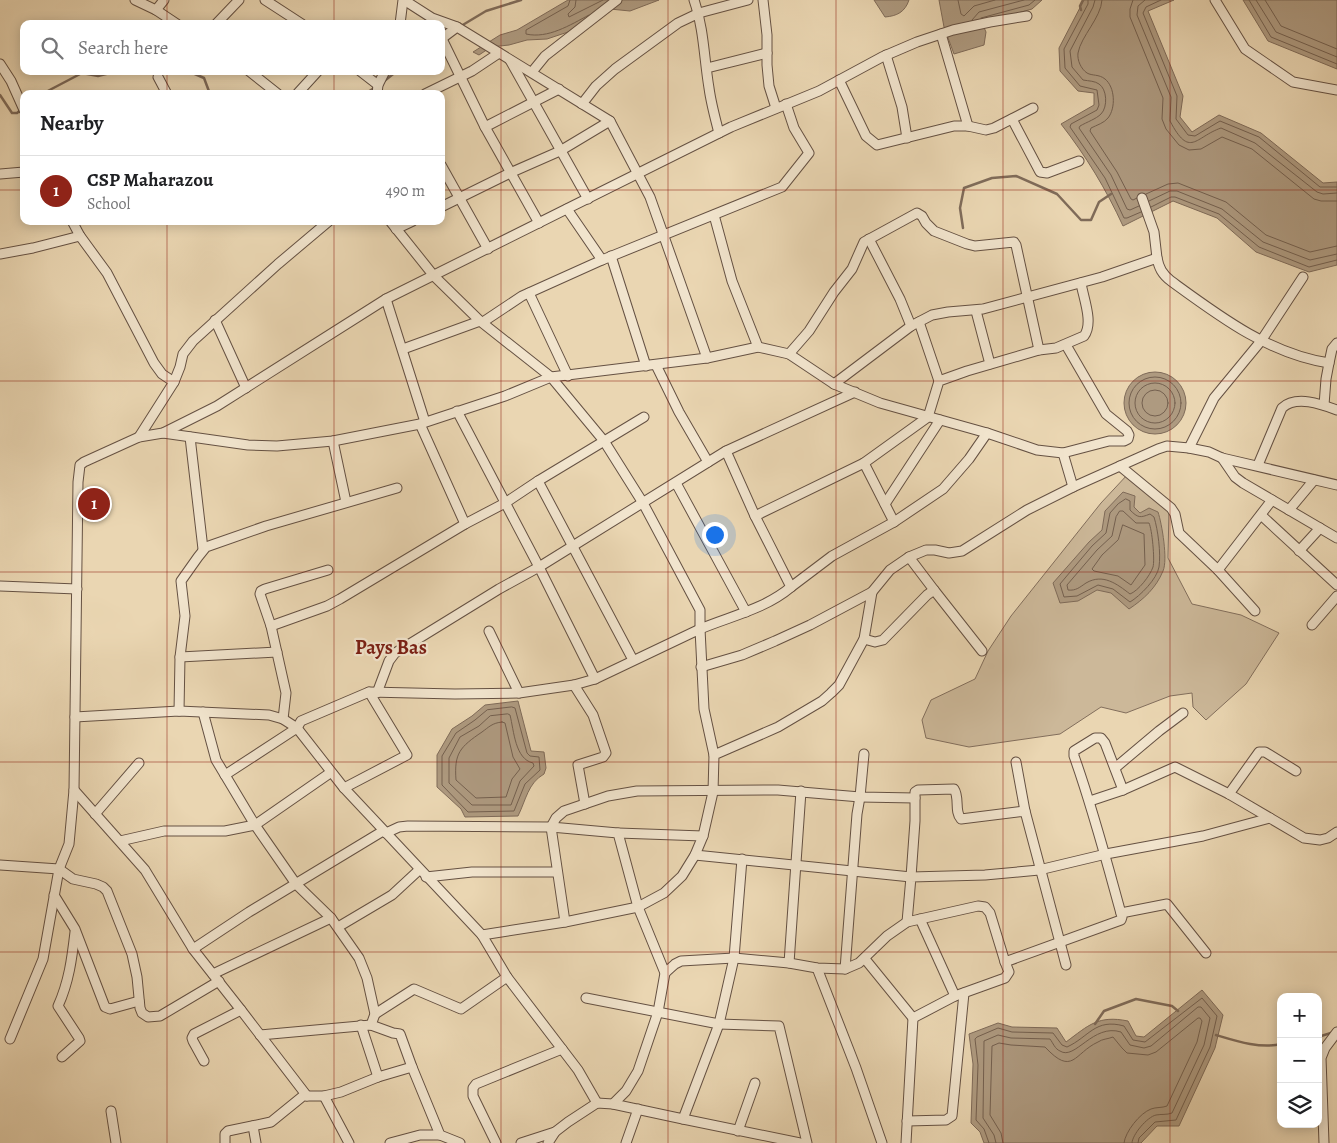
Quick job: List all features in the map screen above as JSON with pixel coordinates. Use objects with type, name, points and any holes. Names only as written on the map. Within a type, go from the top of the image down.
[{"type":"street","points":[[135,0],[171,20]]},
{"type":"street","points":[[156,10],[164,0]]},
{"type":"street","points":[[220,20],[239,0]]},
{"type":"street","points":[[265,0],[293,20]]},
{"type":"street","points":[[401,20],[404,0],[438,20]]},
{"type":"street","points":[[532,72],[545,56],[617,0]]},
{"type":"street","points":[[694,0],[699,13],[708,87],[718,133]]},
{"type":"street","points":[[582,104],[596,86],[615,69],[678,23],[699,13],[748,0]]},
{"type":"street","points":[[763,0],[767,35],[769,86],[776,108]]},
{"type":"street","points":[[1215,0],[1245,49],[1293,82],[1337,90]]},
{"type":"street","points":[[10,1039],[43,959],[59,869],[69,844],[74,790],[78,472],[80,465],[139,437],[163,433],[217,406],[386,299],[718,133],[819,91],[886,55],[941,34],[990,22],[1027,16]]},
{"type":"street","points":[[445,23],[457,27],[610,121],[650,197],[707,358]]},
{"type":"street","points":[[445,36],[457,27]]},
{"type":"street","points":[[941,34],[968,126]]},
{"type":"street","points":[[445,47],[484,127],[538,223]]},
{"type":"street","points":[[707,68],[767,52]]},
{"type":"street","points":[[433,90],[482,66],[500,53]]},
{"type":"street","points":[[886,55],[902,107],[907,138]]},
{"type":"street","points":[[510,60],[588,199]]},
{"type":"street","points":[[0,64],[11,81],[20,101]]},
{"type":"street","points":[[254,75],[273,90]]},
{"type":"street","points":[[301,90],[314,75]]},
{"type":"street","points":[[364,75],[378,89],[384,75]]},
{"type":"street","points":[[158,76],[165,90]]},
{"type":"street","points":[[838,80],[869,139],[881,145],[954,126],[968,126],[986,130],[1033,108]]},
{"type":"street","points":[[484,127],[559,89]]},
{"type":"street","points":[[403,349],[482,321],[529,293],[602,260],[782,187],[809,152],[794,128],[786,104]]},
{"type":"street","points":[[1012,119],[1040,172],[1047,173],[1079,161]]},
{"type":"street","points":[[445,205],[560,151],[610,121]]},
{"type":"street","points":[[0,174],[20,172]]},
{"type":"street","points":[[445,172],[488,249]]},
{"type":"street","points":[[1142,198],[1154,232],[1156,258],[1163,275],[1261,341],[1301,358],[1329,363]]},
{"type":"street","points":[[567,209],[602,260]]},
{"type":"street","points":[[789,354],[809,331],[834,292],[852,269],[864,242],[914,214],[920,213],[934,232],[967,244],[974,246],[1014,242],[1039,350]]},
{"type":"street","points":[[714,215],[732,280],[758,347]]},
{"type":"street","points":[[74,225],[107,273],[154,364],[162,374],[174,382]]},
{"type":"street","points":[[139,437],[174,382],[183,354],[193,341],[214,320],[324,225]]},
{"type":"street","points":[[393,225],[434,276],[482,321],[551,377],[604,441],[643,503],[700,610],[704,709],[714,755],[713,792],[702,836],[695,855],[682,876],[664,893],[638,908],[482,935]]},
{"type":"street","points":[[396,230],[405,225]]},
{"type":"street","points":[[0,254],[80,236]]},
{"type":"street","points":[[755,516],[864,463],[928,417],[939,382],[915,324],[869,239]]},
{"type":"street","points":[[611,256],[646,366]]},
{"type":"street","points":[[834,384],[915,324],[932,315],[948,312],[976,311],[1081,283],[1156,258]]},
{"type":"street","points":[[1189,448],[1214,398],[1261,341],[1303,277]]},
{"type":"street","points":[[939,382],[990,364],[1039,350],[1066,345],[1084,336],[1086,333],[1087,316],[1081,283]]},
{"type":"street","points":[[529,293],[568,376]]},
{"type":"street","points":[[386,299],[403,349],[423,423],[465,524]]},
{"type":"street","points":[[976,311],[990,364]]},
{"type":"street","points":[[214,320],[246,388]]},
{"type":"street","points":[[1324,405],[1329,363],[1332,349],[1337,343]]},
{"type":"street","points":[[163,433],[248,446],[277,446],[333,441],[423,423],[505,396],[551,377],[707,358],[758,347],[789,354],[834,384],[893,408],[988,433],[1029,448],[1063,454],[1109,441],[1124,441],[1128,439],[1127,431],[1106,414],[1066,345]]},
{"type":"street","points":[[656,365],[679,412],[708,462]]},
{"type":"street","points":[[373,692],[395,653],[539,567],[726,451],[855,392]]},
{"type":"street","points":[[1258,465],[1282,408],[1287,404],[1299,401],[1324,405],[1337,410]]},
{"type":"street","points":[[457,412],[539,567],[595,679]]},
{"type":"street","points":[[271,626],[327,606],[340,599],[505,502],[644,417]]},
{"type":"street","points":[[885,504],[940,420]]},
{"type":"street","points":[[225,775],[296,728],[304,719],[373,692],[519,693],[574,685],[595,679],[700,629],[746,612],[772,600],[832,556],[894,522],[943,489],[988,433]]},
{"type":"street","points":[[190,437],[203,549]]},
{"type":"street","points":[[333,441],[346,502]]},
{"type":"street","points":[[701,667],[742,655],[810,625],[872,592],[890,570],[909,557],[926,550],[949,553],[962,551],[1014,517],[1073,487],[1167,446],[1209,452],[1222,458],[1337,485]]},
{"type":"street","points":[[726,451],[755,516],[792,587]]},
{"type":"street","points":[[1063,454],[1073,487]]},
{"type":"street","points":[[1222,458],[1235,477],[1337,538]]},
{"type":"street","points":[[864,463],[894,522]]},
{"type":"street","points":[[1120,466],[1171,508],[1179,533],[1218,570],[1255,612]]},
{"type":"street","points":[[1289,510],[1314,480]]},
{"type":"street","points":[[538,481],[633,660]]},
{"type":"street","points":[[676,483],[746,612]]},
{"type":"street","points":[[180,711],[180,657],[185,616],[181,581],[203,549],[266,526],[397,488]]},
{"type":"street","points":[[1218,570],[1272,500]]},
{"type":"street","points":[[1262,515],[1337,585]]},
{"type":"street","points":[[1299,551],[1320,528]]},
{"type":"street","points":[[909,557],[982,651]]},
{"type":"street","points":[[283,719],[286,696],[271,626],[261,598],[261,591],[328,570]]},
{"type":"street","points":[[0,586],[77,589]]},
{"type":"street","points":[[864,638],[875,642],[883,640],[934,590]]},
{"type":"street","points":[[714,755],[778,727],[822,701],[839,685],[864,638],[872,592]]},
{"type":"street","points":[[1312,625],[1337,596]]},
{"type":"street","points":[[489,631],[519,693]]},
{"type":"street","points":[[180,657],[277,652]]},
{"type":"street","points":[[574,685],[593,715],[606,753],[603,757],[578,765],[585,804]]},
{"type":"street","points":[[344,788],[407,755],[373,692]]},
{"type":"street","points":[[75,717],[180,711],[269,715],[283,719],[296,728],[330,773],[482,935],[507,977],[578,1070],[597,1103]]},
{"type":"street","points":[[203,712],[213,751],[255,825],[296,884],[338,927],[364,968],[375,1014],[371,1025]]},
{"type":"street","points":[[1115,768],[1159,731],[1184,713]]},
{"type":"street","points":[[1005,962],[1121,920],[1121,913],[1106,854],[1074,751],[1095,738],[1101,738],[1105,743],[1123,790]]},
{"type":"street","points":[[1229,794],[1259,752],[1265,752],[1296,771]]},
{"type":"street","points":[[845,969],[852,870],[864,754]]},
{"type":"street","points":[[1016,762],[1025,812],[1039,870],[1066,965]]},
{"type":"street","points":[[95,814],[139,763]]},
{"type":"street","points":[[1090,801],[1123,790],[1175,766],[1229,794],[1304,838],[1320,840],[1328,838],[1337,832]]},
{"type":"street","points":[[120,841],[164,831],[225,831],[255,825],[330,773]]},
{"type":"street","points":[[907,922],[915,821],[915,792],[918,790],[954,789],[957,795],[958,815],[961,819],[1025,812]]},
{"type":"street","points":[[74,790],[152,879],[193,949],[307,1096]]},
{"type":"street","points":[[565,922],[550,826],[559,814],[585,804],[623,792],[637,791],[801,791],[860,797],[914,798]]},
{"type":"street","points":[[789,963],[801,791]]},
{"type":"street","points":[[695,855],[911,877],[985,875],[1039,870],[1106,854],[1203,836],[1270,818]]},
{"type":"street","points":[[193,949],[296,884],[384,832],[408,826],[550,826],[618,833],[702,836]]},
{"type":"street","points":[[613,1104],[626,1091],[638,1071],[658,1012],[665,973],[638,908],[618,833]]},
{"type":"street","points":[[683,1119],[719,1024],[734,958],[742,859]]},
{"type":"street","points":[[0,865],[59,869],[74,878],[103,887],[107,892],[132,954],[142,1013],[148,1017],[160,1016],[216,977],[331,918]]},
{"type":"street","points":[[338,927],[392,895],[419,870]]},
{"type":"street","points":[[426,877],[472,872],[557,872]]},
{"type":"street","points":[[54,895],[75,929],[105,1007],[110,1009],[139,1001]]},
{"type":"street","points":[[1121,913],[1167,904],[1206,953]]},
{"type":"street","points":[[665,973],[681,961],[734,958],[789,963],[816,968],[845,969],[855,966],[865,959],[888,936],[907,922],[985,906],[990,913],[1009,972],[1005,978],[960,994],[913,1018]]},
{"type":"street","points":[[907,1121],[946,1120],[952,1116],[960,994],[920,919]]},
{"type":"street","points":[[62,1057],[80,1041],[58,1006],[66,989],[70,972],[75,929]]},
{"type":"street","points":[[865,959],[913,1018],[906,1143]]},
{"type":"street","points":[[816,968],[856,1068],[882,1143]]},
{"type":"street","points":[[375,1014],[414,989],[461,1009],[507,977]]},
{"type":"street","points":[[586,998],[719,1024],[779,1026],[807,1143]]},
{"type":"street","points":[[204,1061],[192,1041],[194,1034],[241,1010]]},
{"type":"street","points":[[260,1035],[361,1025],[371,1025],[393,1034],[400,1034],[440,1135]]},
{"type":"street","points":[[361,1025],[378,1078]]},
{"type":"street","points":[[1324,1143],[1321,1058],[1325,1048],[1337,1032]]},
{"type":"street","points":[[496,1143],[473,1096],[473,1088],[476,1084],[562,1050]]},
{"type":"street","points":[[225,1143],[225,1134],[228,1131],[276,1120],[297,1100],[307,1096],[324,1096],[341,1092],[412,1067]]},
{"type":"street","points":[[738,1131],[755,1083]]},
{"type":"street","points":[[324,1096],[349,1143]]},
{"type":"street","points":[[521,1143],[555,1132],[597,1103],[638,1108],[800,1143]]},
{"type":"street","points":[[626,1143],[638,1108]]},
{"type":"street","points":[[111,1111],[116,1143]]},
{"type":"street","points":[[253,1126],[256,1143]]},
{"type":"street","points":[[548,1143],[555,1132]]},
{"type":"street","points":[[390,1143],[420,1135],[440,1135],[460,1143]]},
{"type":"shaded area","points":[[1128,474],[1169,507],[1168,558],[1192,604],[1241,615],[1279,633],[1246,684],[1206,720],[1193,707],[1192,693],[1170,696],[1126,713],[1101,707],[1060,734],[969,747],[926,738],[922,720],[931,700],[975,679],[988,651],[1011,616],[1101,503]]},
{"type":"water","points":[[568,0],[659,0],[630,11],[610,9],[568,32],[547,39],[527,40],[491,47],[479,55],[473,52],[500,35],[517,30]]},
{"type":"water","points":[[874,0],[909,0],[900,13],[885,17]]},
{"type":"water","points":[[939,0],[1042,0],[1032,9],[982,23],[986,32],[984,45],[954,54],[944,27]]},
{"type":"water","points":[[1084,0],[1174,0],[1148,11],[1183,96],[1180,117],[1192,132],[1219,115],[1261,133],[1323,183],[1337,182],[1337,265],[1309,272],[1256,252],[1217,218],[1173,201],[1123,226],[1095,173],[1061,124],[1094,105],[1094,93],[1078,91],[1060,71],[1059,48]]},
{"type":"water","points":[[1243,0],[1337,0],[1337,69],[1268,41]]},
{"type":"water","points":[[1149,372],[1161,372],[1177,381],[1184,391],[1186,403],[1184,415],[1177,425],[1161,434],[1149,434],[1138,429],[1129,420],[1124,409],[1124,397],[1129,386],[1138,377]]},
{"type":"water","points":[[1123,492],[1135,496],[1134,507],[1140,513],[1149,508],[1158,512],[1165,551],[1163,571],[1157,583],[1149,593],[1129,609],[1111,593],[1097,590],[1078,601],[1060,603],[1053,583],[1102,530],[1105,511]]},
{"type":"water","points":[[518,701],[531,751],[544,752],[546,768],[544,774],[534,782],[518,816],[465,817],[461,809],[437,787],[437,755],[452,729],[485,705]]},
{"type":"water","points":[[1202,990],[1223,1015],[1215,1048],[1179,1126],[1157,1126],[1141,1143],[984,1143],[980,1132],[971,1123],[973,1064],[969,1034],[998,1023],[1012,1027],[1057,1028],[1066,1042],[1094,1023],[1118,1019],[1128,1021],[1136,1036],[1144,1037]]},
{"type":"waterway","points":[[461,26],[486,11],[521,0]]},
{"type":"waterway","points":[[1081,10],[1080,6],[1083,0]]},
{"type":"waterway","points":[[50,90],[78,75]]},
{"type":"waterway","points":[[93,75],[102,75]]},
{"type":"waterway","points":[[197,75],[204,78],[208,90]]},
{"type":"waterway","points":[[383,82],[392,75]]},
{"type":"waterway","points":[[0,95],[12,113],[20,111]]},
{"type":"waterway","points":[[963,228],[960,208],[964,188],[992,178],[1016,176],[1057,194],[1081,220],[1091,220],[1099,202],[1111,194]]},
{"type":"waterway","points":[[1095,1024],[1104,1011],[1136,999],[1172,1006],[1178,1011]]},
{"type":"waterway","points":[[1322,1036],[1334,1032]]},
{"type":"waterway","points":[[1216,1035],[1256,1045],[1277,1044]]},
{"type":"place","name":"CSP Maharazou","points":[[94,504]]},
{"type":"district","name":"Pays Bas","points":[[391,647]]}]
